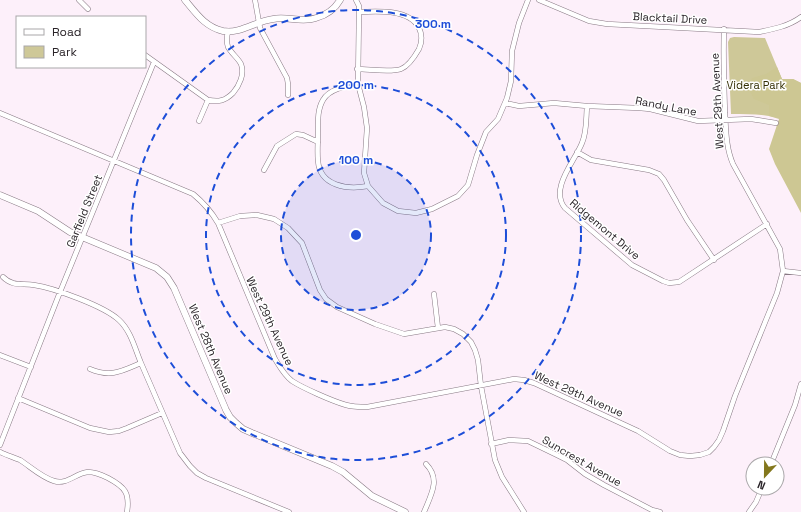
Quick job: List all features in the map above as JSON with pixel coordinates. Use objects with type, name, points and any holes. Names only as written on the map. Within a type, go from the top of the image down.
[{"type":"street","points":[[79,0],[88,8]]},
{"type":"street","points":[[185,0],[205,22],[218,29],[228,31],[237,31],[278,18],[304,20],[315,19],[330,11],[340,0]]},
{"type":"street","points":[[255,0],[259,23],[287,78],[288,95]]},
{"type":"street","points":[[356,0],[359,6],[358,84],[364,107],[367,128],[364,173],[368,186],[383,203],[398,211],[416,213],[426,212],[458,196],[468,185],[476,155],[486,132],[498,119],[505,103],[511,81],[512,52],[519,23],[528,0]]},
{"type":"street","name":"Blacktail Drive","points":[[539,0],[596,23],[759,32],[794,22],[801,17]]},
{"type":"street","points":[[357,69],[394,70],[405,66],[410,63],[418,50],[422,35],[418,25],[408,17],[401,14],[380,11],[359,12]]},
{"type":"street","name":"West 29th Avenue","points":[[0,113],[193,194],[205,203],[218,223],[275,359],[282,370],[292,380],[303,387],[346,405],[367,407],[514,379],[524,380],[534,383],[633,429],[651,438],[670,451],[685,456],[700,455],[709,452],[719,440],[735,396],[778,293],[783,271],[780,248],[731,159],[727,142],[723,63],[724,30]]},
{"type":"street","points":[[146,56],[208,100],[217,102],[223,100],[235,90],[242,77],[241,65],[228,47],[228,31]]},
{"type":"street","name":"Garfield Street","points":[[0,445],[60,292],[154,62]]},
{"type":"street","points":[[358,84],[332,92],[323,100],[318,113],[318,161],[320,172],[327,181],[337,186],[368,186]]},
{"type":"street","points":[[198,121],[208,100]]},
{"type":"street","name":"Randy Lane","points":[[505,103],[519,106],[548,103],[644,108],[698,121],[755,119],[776,123]]},
{"type":"street","name":"Ridgemont Drive","points":[[587,106],[583,140],[560,188],[559,194],[561,203],[629,262],[663,281],[673,283],[679,282],[767,224]]},
{"type":"street","points":[[264,170],[277,146],[289,137],[296,134],[303,135],[318,142]]},
{"type":"street","points":[[577,152],[589,160],[649,170],[659,174],[714,260]]},
{"type":"street","name":"West 28th Avenue","points":[[0,195],[38,211],[64,229],[156,268],[167,277],[174,288],[223,404],[230,417],[236,423],[243,429],[332,466],[343,472],[372,496],[405,512]]},
{"type":"street","points":[[218,223],[240,216],[258,215],[274,219],[288,228],[302,243],[320,290],[326,299],[337,307],[404,334],[445,327],[463,334],[471,342],[478,360],[486,416],[498,469],[524,512]]},
{"type":"street","points":[[783,271],[801,273]]},
{"type":"street","points":[[3,277],[13,284],[32,285],[60,292],[100,308],[119,320],[130,336],[162,413],[180,453],[187,463],[197,473],[206,478],[289,512]]},
{"type":"street","points":[[434,294],[438,328]]},
{"type":"street","points":[[0,355],[30,367]]},
{"type":"street","points":[[90,369],[101,373],[116,373],[141,363]]},
{"type":"street","points":[[774,456],[795,405],[801,384]]},
{"type":"street","points":[[18,398],[90,428],[109,432],[119,431],[162,413]]},
{"type":"street","name":"Suncrest Avenue","points":[[492,444],[509,440],[528,441],[567,460],[585,474],[604,485],[660,512]]},
{"type":"street","points":[[0,452],[19,460],[46,478],[55,482],[70,480],[87,472],[95,472],[102,475],[119,484],[125,490],[128,504],[127,512]]},
{"type":"street","points":[[424,512],[434,486],[432,471],[426,464]]},
{"type":"street","points":[[748,512],[759,496]]},
{"type":"green space","name":"Videra Park","points":[[730,38],[765,38],[782,79],[793,79],[801,83],[779,118],[749,114],[731,114],[728,42]]},
{"type":"green space","points":[[777,67],[782,79],[793,79],[801,83],[801,213],[775,164],[769,149],[779,119],[769,116],[769,105],[754,99],[749,90],[752,78],[766,74]]}]
